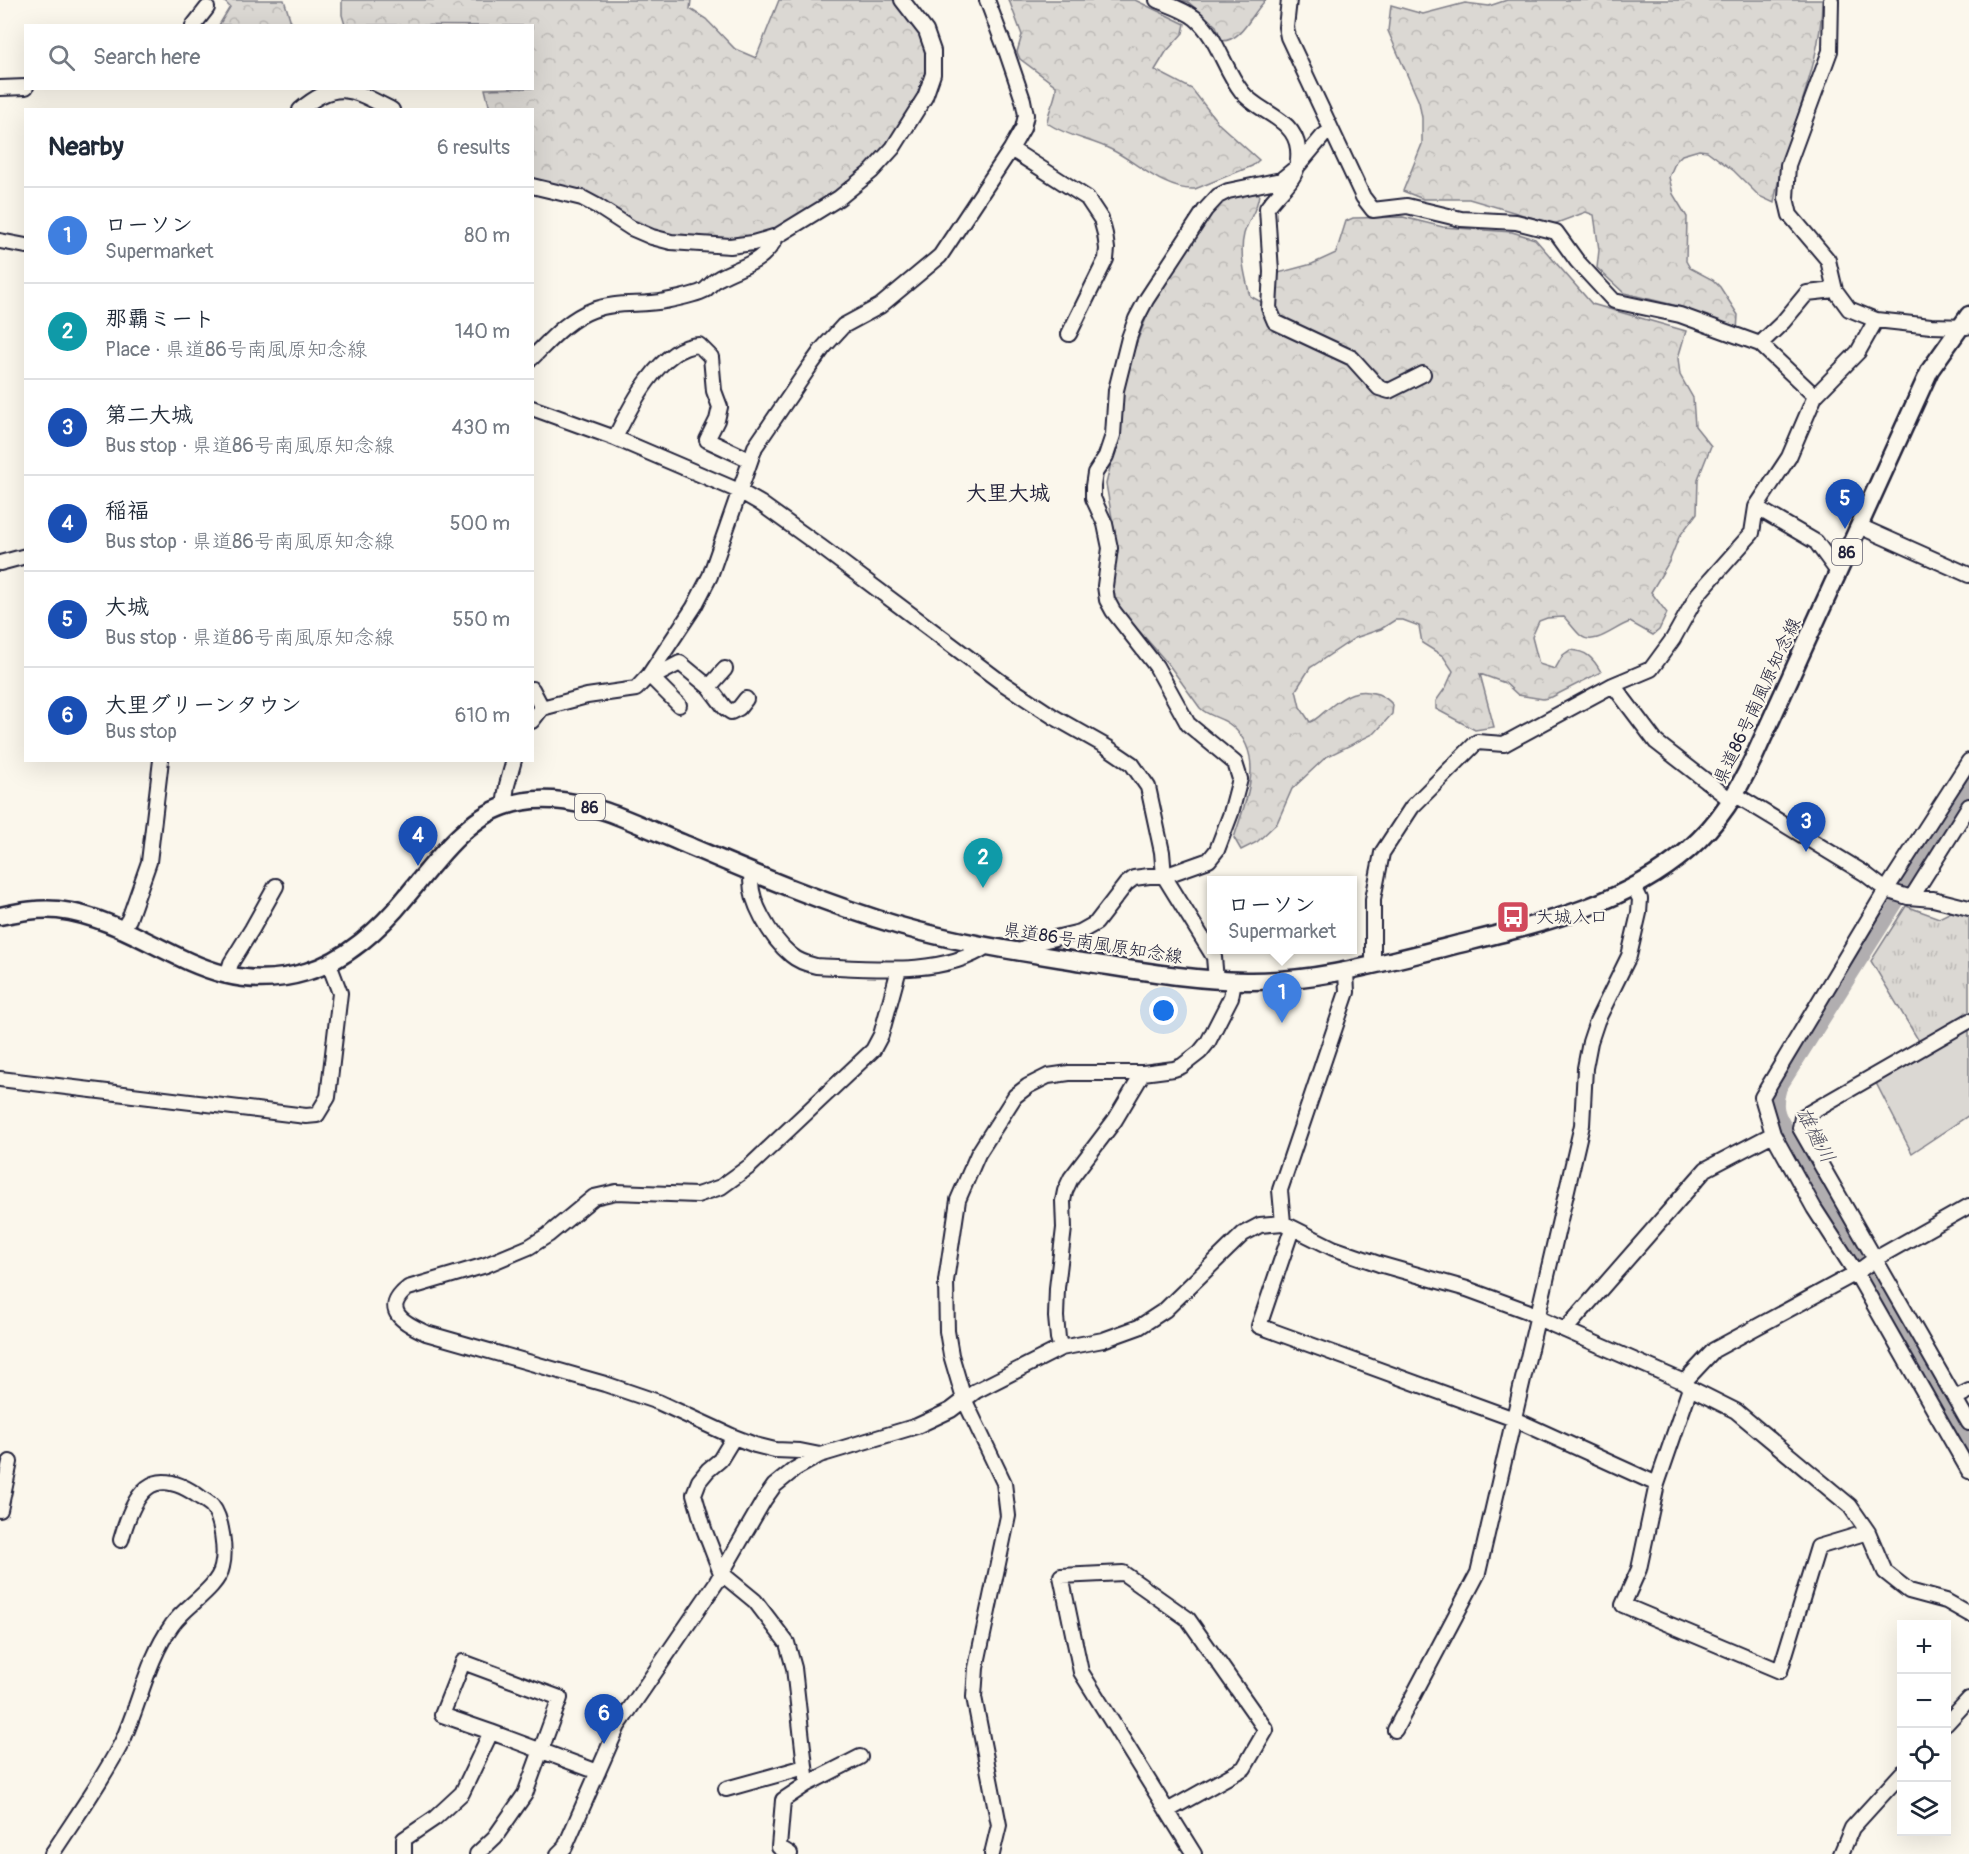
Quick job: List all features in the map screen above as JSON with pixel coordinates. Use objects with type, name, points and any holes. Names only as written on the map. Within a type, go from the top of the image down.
[{"type":"main road","name":"県道86号南風原知念線","points":[[0,916],[45,909],[60,911],[98,920],[204,969],[227,976],[252,980],[286,978],[329,964],[355,946],[403,902],[445,850],[483,818],[504,806],[538,800],[556,800],[599,809],[752,873],[839,906],[902,926],[987,946],[1194,979],[1234,981],[1285,979],[1346,972],[1561,916],[1590,907],[1634,887],[1688,850],[1734,798],[1930,369],[1966,323]]},
{"type":"street","points":[[534,186],[582,198],[631,228],[671,242],[730,246],[753,243],[777,236],[839,198],[872,171],[893,148],[925,98],[933,74],[933,51],[926,31],[902,0]]},
{"type":"street","points":[[534,718],[542,708],[587,696],[636,688],[650,676],[694,607],[710,576],[750,460],[765,431],[823,348],[843,327],[880,306],[940,256],[1011,149],[1023,128],[1026,115],[1023,100],[987,0]]},
{"type":"street","points":[[1157,0],[1193,17],[1209,32],[1242,93],[1290,128],[1295,137],[1298,149],[1297,167],[1287,186],[1267,208],[1271,272],[1269,308],[1275,322],[1352,358],[1379,388],[1389,391],[1423,374]]},
{"type":"street","points":[[1289,0],[1286,27],[1288,38],[1330,131],[1363,196],[1373,210],[1407,206],[1461,219],[1516,222],[1556,232],[1577,261],[1614,301],[1680,315],[1760,344],[1815,396]]},
{"type":"street","points":[[1831,0],[1830,51],[1788,165],[1786,198],[1790,215],[1828,260],[1835,290],[1849,309],[1876,320],[1931,326],[1966,323]]},
{"type":"street","points":[[195,24],[207,8]]},
{"type":"street","points":[[0,88],[24,87]]},
{"type":"street","points":[[303,108],[326,93],[340,90]]},
{"type":"street","points":[[349,90],[358,92],[388,108]]},
{"type":"street","points":[[1020,951],[1038,942],[1080,932],[1096,923],[1126,884],[1134,878],[1164,876],[1209,860],[1217,850],[1231,813],[1240,778],[1235,763],[1188,724],[1156,666],[1107,600],[1105,586],[1110,548],[1105,524],[1093,498],[1093,486],[1095,473],[1106,456],[1113,435],[1116,390],[1129,338],[1146,300],[1206,210],[1218,196],[1233,189],[1281,180],[1297,167],[1330,131]]},
{"type":"street","points":[[1011,149],[1087,198],[1101,219],[1106,234],[1106,260],[1069,334]]},
{"type":"street","points":[[534,356],[562,328],[580,315],[595,308],[664,302],[704,290],[716,279],[749,265],[763,255],[777,236]]},
{"type":"street","points":[[0,241],[24,246]]},
{"type":"street","points":[[1760,344],[1783,322],[1807,293],[1835,290]]},
{"type":"street","points":[[1373,965],[1373,899],[1382,853],[1412,807],[1477,742],[1504,744],[1613,685],[1651,669],[1673,639],[1698,594],[1752,533],[1756,507],[1789,457],[1815,396],[1858,352],[1876,320]]},
{"type":"street","points":[[615,438],[637,395],[652,376],[683,348],[699,345],[711,357],[714,391],[720,407],[717,420],[707,440],[750,460]]},
{"type":"street","points":[[534,409],[615,438],[739,491],[760,503],[1001,682],[1132,764],[1148,787],[1162,852],[1164,876],[1207,946]]},
{"type":"street","points":[[1756,507],[1816,542],[1838,572]]},
{"type":"street","points":[[1859,526],[1969,575]]},
{"type":"street","points":[[0,563],[24,557]]},
{"type":"street","points":[[650,676],[680,663],[709,687],[725,708],[731,712],[739,708],[746,699]]},
{"type":"street","points":[[709,687],[725,669]]},
{"type":"street","points":[[650,676],[679,705]]},
{"type":"street","points":[[1613,685],[1656,742],[1734,798],[1864,873],[1889,891],[1969,908]]},
{"type":"street","points":[[534,693],[542,708]]},
{"type":"street","points":[[1969,761],[1762,1097],[1773,1134],[1814,1208],[1864,1267],[1955,1398],[1969,1423]]},
{"type":"street","points":[[122,930],[129,919],[149,862],[161,762]]},
{"type":"street","points":[[504,806],[513,762]]},
{"type":"street","points":[[1910,897],[1969,806]]},
{"type":"street","points":[[752,873],[751,885],[765,924],[792,956],[804,963],[816,966],[899,969],[964,958],[987,946]]},
{"type":"street","points":[[227,976],[231,963],[276,886]]},
{"type":"street","points":[[1395,1730],[1478,1573],[1582,1125],[1585,1068],[1590,1042],[1597,1021],[1629,956],[1639,914],[1640,899],[1634,887]]},
{"type":"street","points":[[1212,954],[1215,980]]},
{"type":"street","points":[[0,1078],[306,1116],[317,1115],[328,1097],[340,993],[329,964]]},
{"type":"street","points":[[820,1455],[775,1450],[734,1437],[647,1398],[426,1333],[401,1321],[396,1308],[396,1300],[408,1288],[486,1265],[529,1247],[548,1235],[594,1197],[616,1192],[697,1195],[727,1184],[758,1159],[873,1050],[881,1035],[899,969]]},
{"type":"street","points":[[1346,972],[1347,992],[1280,1190],[1287,1226],[1259,1326],[1514,1419],[1657,1484]]},
{"type":"street","points":[[992,1854],[999,1825],[974,1697],[976,1668],[1008,1516],[1004,1483],[964,1399],[953,1363],[947,1332],[946,1281],[958,1200],[978,1154],[1015,1096],[1048,1076],[1069,1073],[1143,1073],[1182,1066],[1200,1052],[1228,1005],[1234,981]]},
{"type":"street","points":[[1969,1021],[1802,1117],[1800,1128],[1864,1267],[1969,1471]]},
{"type":"street","points":[[1061,1348],[1056,1317],[1065,1191],[1071,1178],[1115,1120],[1143,1073]]},
{"type":"street","points":[[1566,1329],[1706,1169],[1773,1134]]},
{"type":"street","points":[[1868,1532],[1818,1547],[1780,1671],[1623,1605],[1638,1569],[1657,1484],[1687,1385],[1714,1350],[1969,1206]]},
{"type":"street","points":[[566,1852],[618,1726],[690,1623],[774,1486],[795,1469],[820,1455],[917,1426],[951,1410],[976,1391],[1061,1348],[1103,1340],[1139,1327],[1165,1310],[1242,1234],[1260,1226],[1287,1226],[1333,1248],[1364,1259],[1467,1289],[1566,1329],[1687,1385],[1736,1411],[1850,1506],[1868,1532],[1885,1572],[1909,1591],[1946,1601],[1969,1614]]},
{"type":"street","points":[[1955,1398],[1969,1391]]},
{"type":"street","points":[[734,1437],[720,1460],[699,1481],[694,1494],[704,1529],[721,1573],[755,1601],[787,1643],[794,1668],[807,1784]]},
{"type":"street","points":[[0,1510],[10,1462]]},
{"type":"street","points":[[52,1854],[122,1741],[163,1638],[174,1622],[218,1579],[222,1569],[223,1541],[213,1507],[188,1488],[173,1483],[159,1482],[141,1492],[128,1517],[121,1540]]},
{"type":"street","points":[[1167,1812],[1244,1768],[1266,1730],[1188,1619],[1123,1573],[1061,1576],[1081,1672],[1194,1854]]},
{"type":"street","points":[[477,1854],[495,1837],[525,1794],[541,1751],[560,1698],[463,1662],[442,1715],[491,1732],[541,1751],[598,1772]]},
{"type":"street","points":[[1951,1719],[1969,1699]]},
{"type":"street","points":[[404,1854],[404,1839],[435,1818],[462,1793],[491,1732]]},
{"type":"street","points":[[790,1854],[778,1847],[783,1800],[807,1784],[861,1757]]},
{"type":"street","points":[[726,1789],[805,1767]]},
{"type":"street","points":[[1841,1854],[1852,1827],[1897,1778]]},
{"type":"green space","points":[[223,0],[284,0],[292,24],[220,24],[230,7]]},
{"type":"green space","points":[[342,0],[691,0],[690,9],[706,19],[735,49],[756,58],[779,0],[895,0],[928,44],[926,79],[918,99],[890,145],[840,192],[776,229],[730,241],[678,238],[643,227],[591,196],[534,179],[534,108],[490,108],[485,90],[534,90],[534,24],[345,24]]},
{"type":"green space","points":[[1009,0],[1135,0],[1185,24],[1183,33],[1166,52],[1155,70],[1192,89],[1219,124],[1259,160],[1252,166],[1195,189],[1184,188],[1162,181],[1112,150],[1063,132],[1047,123],[1056,86],[1020,59],[1017,52],[1022,35]]},
{"type":"green space","points":[[1172,0],[1266,0],[1242,31],[1222,41],[1216,26],[1188,2]]},
{"type":"green space","points":[[1507,0],[1822,0],[1816,52],[1779,177],[1774,203],[1759,196],[1734,171],[1707,151],[1699,150],[1682,155],[1676,161],[1669,177],[1673,194],[1687,217],[1686,261],[1690,268],[1713,280],[1720,287],[1738,315],[1737,332],[1682,307],[1624,293],[1597,268],[1599,250],[1594,215],[1586,212],[1554,224],[1469,199],[1423,199],[1403,191],[1422,144],[1422,118],[1419,102],[1388,31],[1391,5],[1423,14],[1465,3],[1489,6]]},
{"type":"green space","points":[[1238,193],[1259,194],[1257,205],[1244,234],[1242,257],[1250,296],[1265,304],[1271,297],[1278,273],[1312,264],[1336,253],[1346,221],[1353,218],[1403,217],[1443,227],[1512,232],[1535,239],[1592,304],[1686,331],[1678,358],[1680,375],[1693,398],[1695,426],[1711,446],[1698,479],[1697,513],[1679,537],[1669,562],[1651,592],[1667,613],[1659,630],[1653,635],[1630,622],[1606,635],[1587,639],[1581,636],[1564,617],[1539,621],[1532,637],[1539,664],[1555,669],[1563,655],[1570,650],[1589,656],[1601,672],[1552,697],[1543,699],[1518,695],[1505,683],[1480,674],[1494,727],[1475,730],[1436,709],[1436,701],[1453,671],[1443,656],[1422,643],[1419,626],[1403,620],[1395,620],[1381,629],[1355,638],[1310,668],[1296,690],[1300,707],[1310,722],[1346,696],[1364,691],[1378,694],[1388,700],[1393,705],[1392,714],[1375,733],[1326,757],[1292,789],[1277,823],[1257,842],[1241,850],[1234,838],[1250,780],[1249,751],[1243,738],[1232,726],[1200,708],[1169,665],[1114,602],[1111,586],[1115,535],[1106,484],[1118,434],[1122,381],[1160,282],[1220,199]]},
{"type":"green space","points":[[1906,906],[1939,918],[1957,909],[1969,913],[1969,1015],[1920,1043],[1871,961]]},
{"type":"green space","points":[[1969,1029],[1969,1115],[1912,1153],[1875,1081]]},
{"type":"waterway","name":"雄樋川","points":[[1969,784],[1778,1087],[1775,1105],[1780,1122],[1969,1448]]},
{"type":"place","name":"大城","points":[[1845,529]]},
{"type":"place","name":"第二大城","points":[[1806,852]]},
{"type":"place","name":"稲福","points":[[418,866]]},
{"type":"place","name":"那覇ミート","points":[[983,888]]},
{"type":"place","name":"大城入口","points":[[1513,917]]},
{"type":"place","name":"ローソン","points":[[1282,1023]]},
{"type":"place","name":"大里グリーンタウン","points":[[604,1744]]},
{"type":"district","name":"大里大城","points":[[1008,493]]}]
